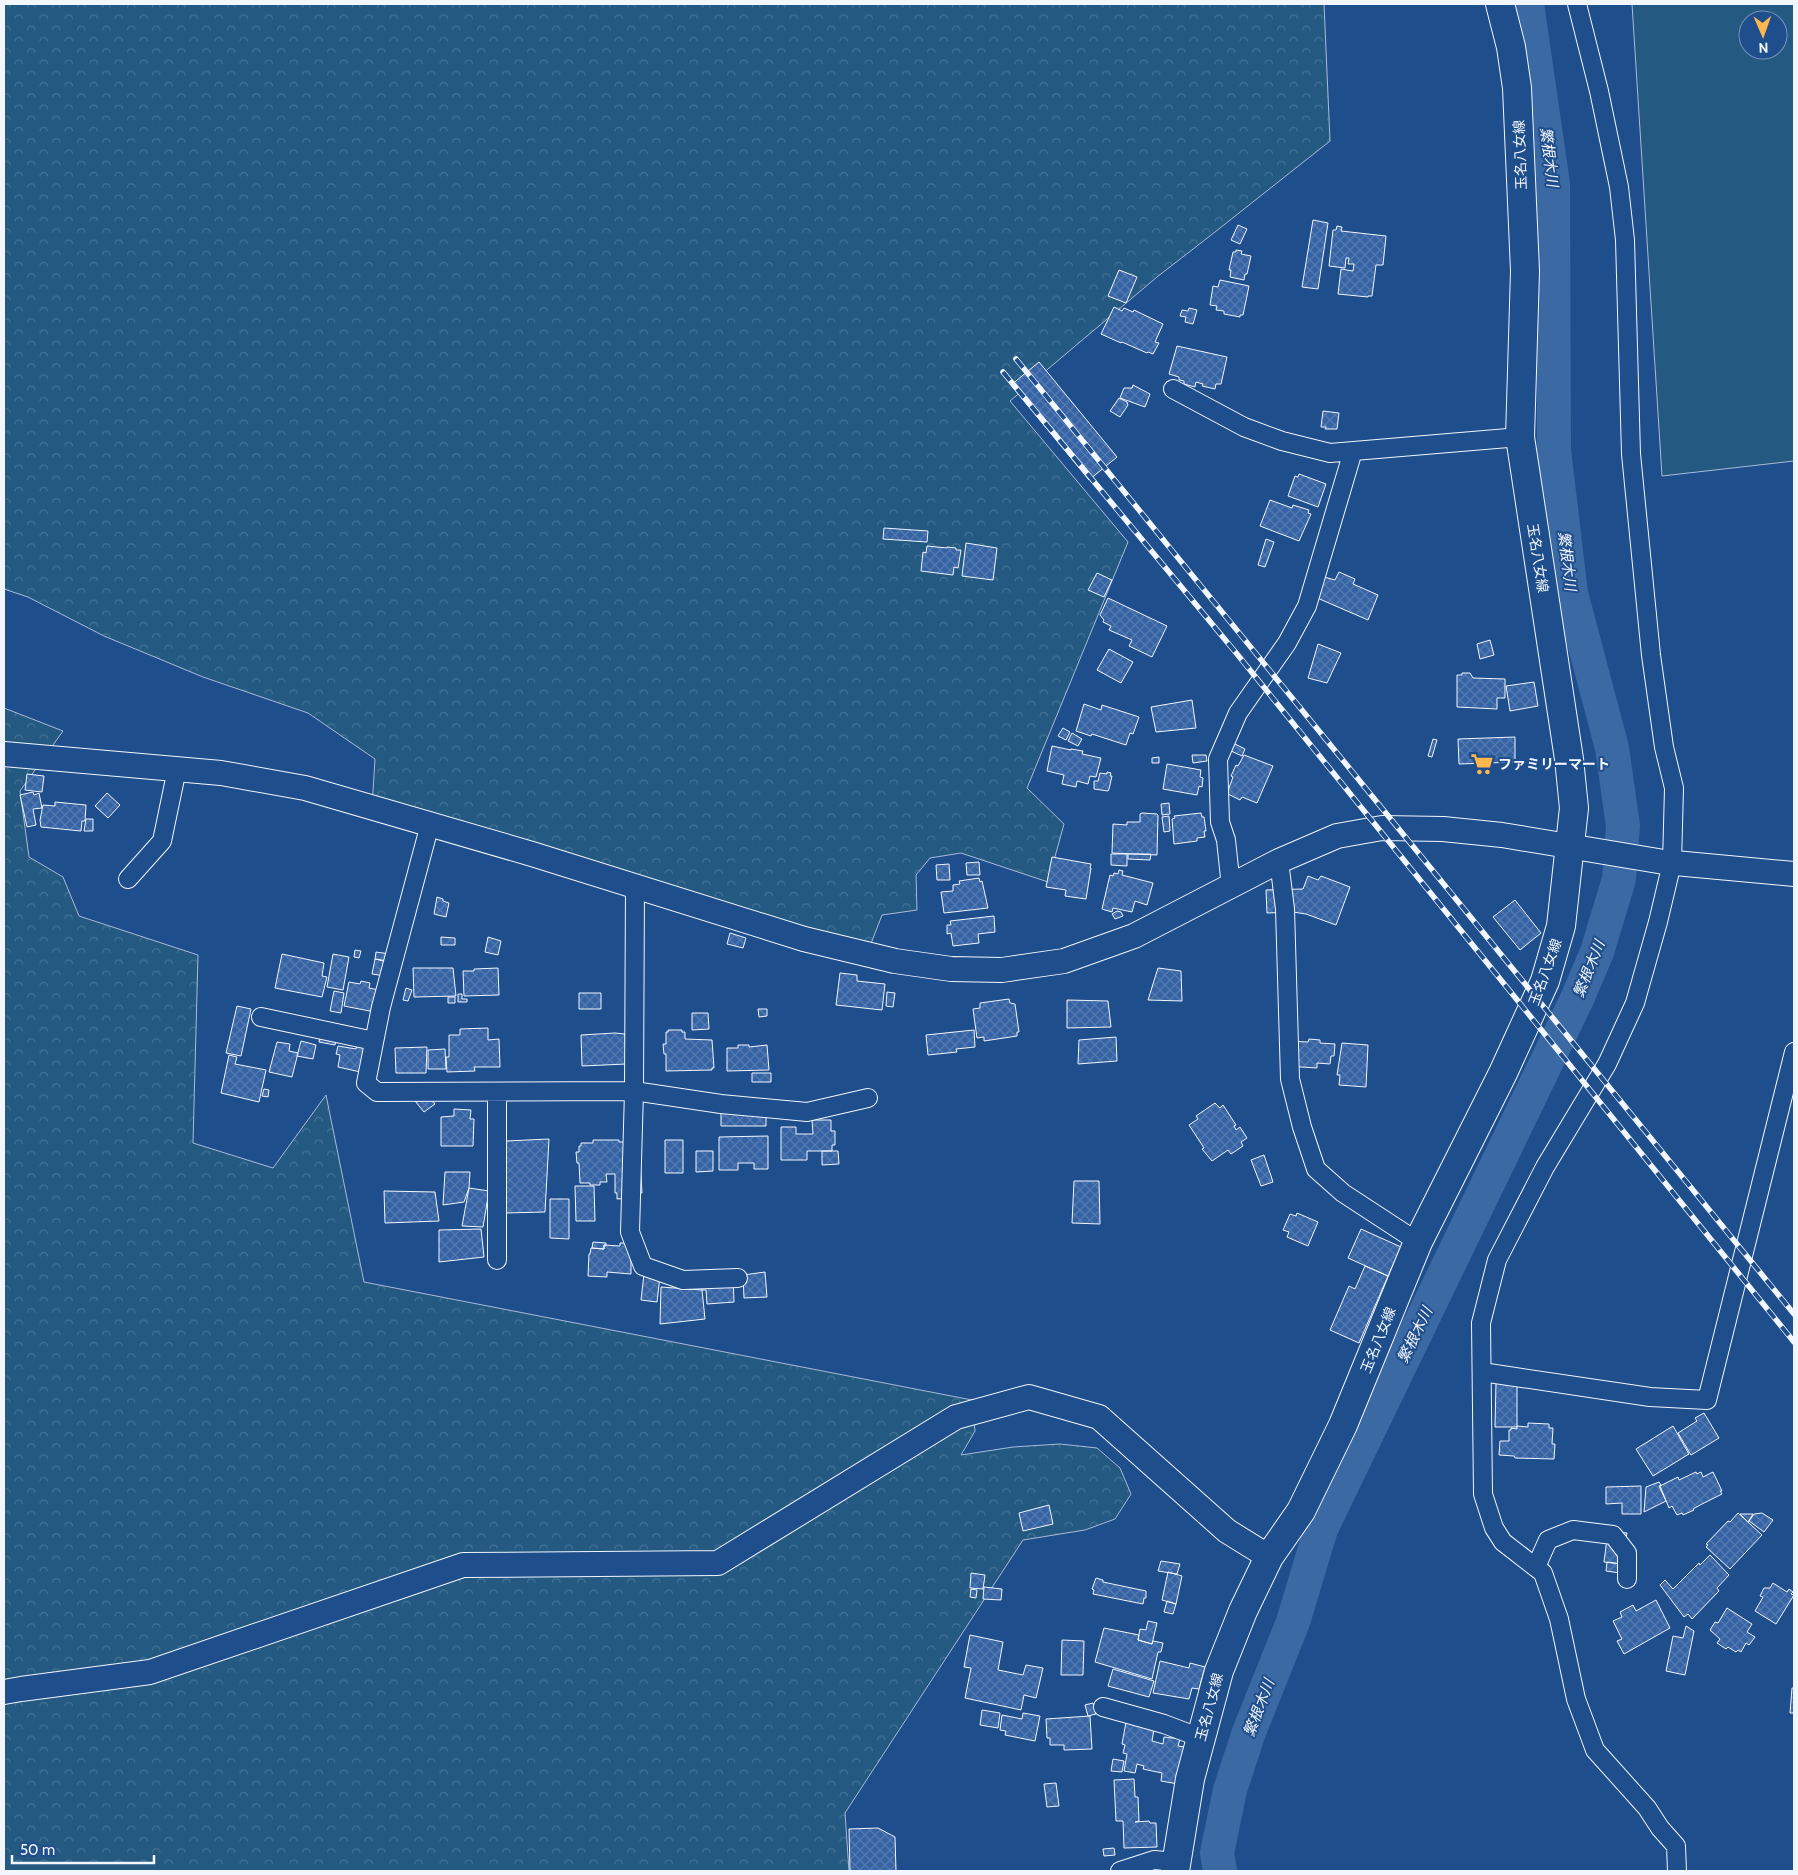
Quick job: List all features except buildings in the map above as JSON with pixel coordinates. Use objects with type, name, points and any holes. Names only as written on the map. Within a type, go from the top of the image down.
[{"type":"main road","name":"玉名八女線","points":[[1178,1868],[1190,1779],[1219,1671],[1243,1611],[1269,1557],[1301,1511],[1343,1425],[1418,1242],[1503,1074],[1545,981],[1582,848],[1574,808],[1569,759],[1520,437],[1525,272],[1518,98],[1511,47],[1500,4]]},
{"type":"street","points":[[1577,4],[1619,187],[1626,240],[1631,454],[1651,655],[1664,747],[1674,788],[1668,862],[1658,922],[1635,1003],[1607,1064],[1545,1166],[1497,1260],[1481,1324],[1483,1494],[1494,1528],[1503,1542],[1544,1573],[1559,1619],[1576,1700],[1595,1750],[1646,1808],[1676,1846],[1677,1871]]},
{"type":"street","points":[[1173,389],[1244,426],[1282,441],[1330,452],[1520,437]]},
{"type":"street","points":[[1230,887],[1226,840],[1220,822],[1218,759],[1238,713],[1287,643],[1307,606],[1353,451]]},
{"type":"street","points":[[4,754],[221,773],[305,788],[636,886],[804,939],[895,961],[951,969],[994,970],[1064,960],[1134,936],[1279,861],[1337,836],[1382,828],[1443,828],[1502,835],[1668,862],[1794,874]]},
{"type":"street","points":[[128,879],[162,841],[177,769]]},
{"type":"street","points":[[430,824],[381,1007],[374,1041],[366,1083],[377,1092],[634,1091],[721,1104],[807,1112],[868,1098]]},
{"type":"street","points":[[1279,861],[1286,909],[1290,1079],[1302,1127],[1316,1169],[1343,1193],[1418,1242]]},
{"type":"street","points":[[636,886],[634,1091],[630,1232],[643,1266],[683,1280],[738,1278]]},
{"type":"street","points":[[261,1017],[374,1041]]},
{"type":"street","points":[[1482,1372],[1650,1397],[1707,1400],[1794,1052]]},
{"type":"street","points":[[497,1092],[497,1260]]},
{"type":"street","points":[[4,1692],[150,1672],[463,1565],[718,1563],[956,1417],[1029,1397],[1100,1417],[1227,1530],[1269,1557]]},
{"type":"street","points":[[1536,1567],[1548,1540],[1572,1530],[1613,1535],[1627,1553],[1627,1579]]},
{"type":"street","points":[[1104,1707],[1164,1724],[1201,1738]]},
{"type":"street","points":[[1120,1871],[1154,1860],[1178,1868]]},
{"type":"green space","points":[[4,4],[1324,4],[1330,141],[1157,277],[1010,401],[1128,542],[1027,788],[1064,824],[1048,882],[961,853],[930,858],[916,875],[917,910],[882,915],[867,954],[372,807],[375,759],[308,713],[203,677],[104,636],[28,597],[4,589]]},
{"type":"green space","points":[[1632,4],[1794,4],[1794,461],[1662,476]]},
{"type":"green space","points":[[4,708],[63,731],[20,791],[29,857],[63,877],[79,916],[198,955],[193,1143],[273,1168],[326,1095],[364,1282],[972,1400],[975,1431],[961,1455],[1013,1447],[1060,1444],[1097,1448],[1120,1468],[1131,1494],[1115,1519],[1085,1530],[1023,1540],[845,1813],[849,1871],[4,1871]]},
{"type":"waterway","name":"繁根木川","points":[[1220,1871],[1217,1853],[1230,1790],[1249,1732],[1293,1622],[1321,1529],[1577,999],[1597,952],[1619,879],[1623,826],[1612,748],[1571,593],[1554,450],[1553,184],[1527,4]]},
{"type":"railway","points":[[1016,359],[1794,1314]]},
{"type":"railway","points":[[1003,372],[1237,654],[1794,1342]]},
{"type":"place","name":"ファミリーマート","points":[[1482,764]]}]
